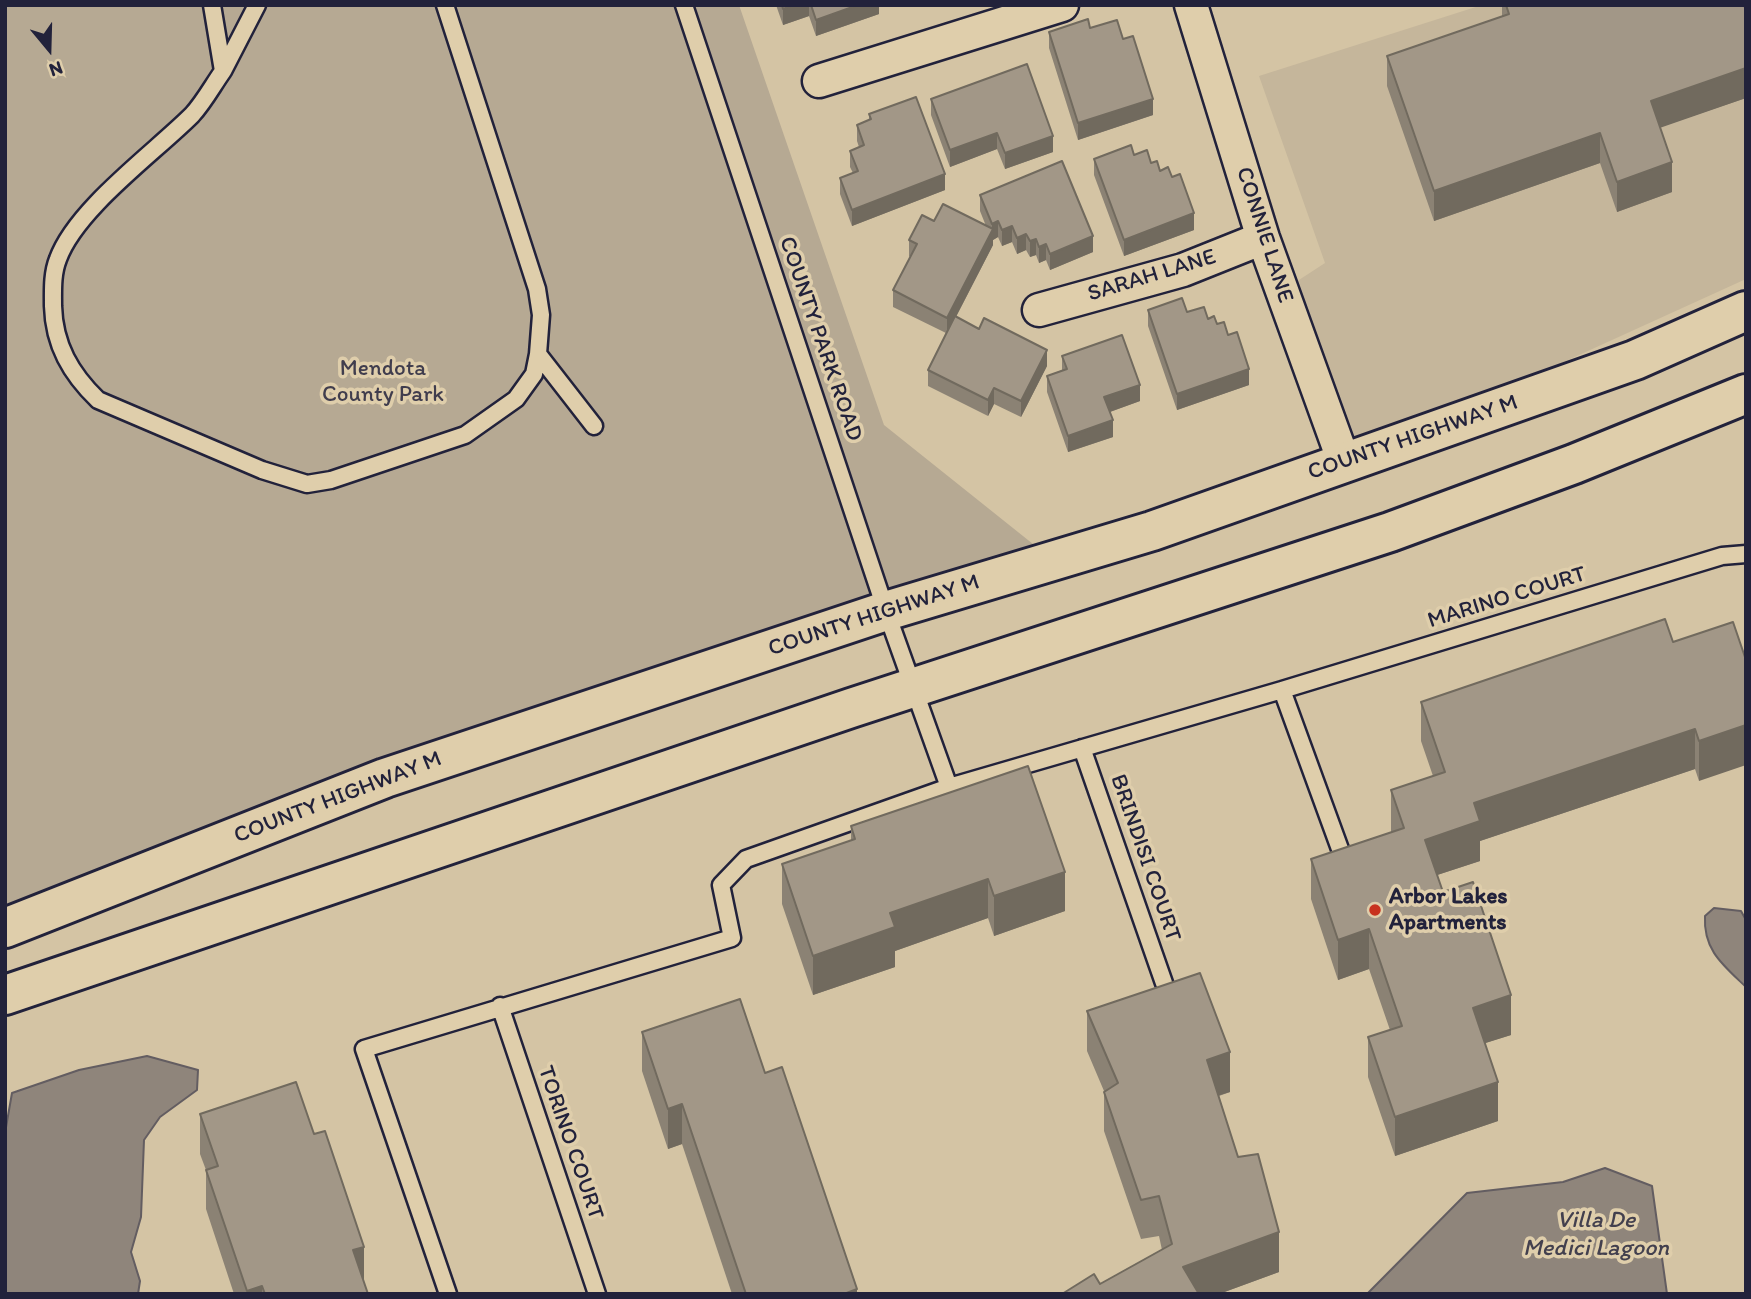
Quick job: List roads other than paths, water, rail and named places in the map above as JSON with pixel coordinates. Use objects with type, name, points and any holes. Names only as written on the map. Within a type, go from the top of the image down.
[{"type":"main road","name":"COUNTY HIGHWAY M","points":[[5,928],[385,778],[886,611],[1152,531],[1635,360],[1746,311]]},
{"type":"main road","points":[[5,995],[915,687],[1390,532],[1574,464],[1746,394]]},
{"type":"street","points":[[819,81],[1062,5]]},
{"type":"street","name":"CONNIE LANE","points":[[1191,5],[1263,238],[1344,462]]},
{"type":"street","name":"SARAH LANE","points":[[1039,310],[1183,270],[1263,238]]},
{"type":"lane","points":[[212,5],[223,71]]},
{"type":"lane","points":[[257,5],[223,71],[194,112],[132,167],[70,236],[58,259],[53,283],[58,341],[80,383],[98,400],[262,470],[307,484],[331,480],[465,435],[516,399],[534,374],[541,314],[537,289],[445,5]]},
{"type":"lane","name":"COUNTY PARK ROAD","points":[[684,5],[886,611],[949,787]]},
{"type":"lane","points":[[538,354],[594,426]]},
{"type":"lane","name":"MARINO COURT","points":[[500,1006],[732,938],[721,885],[746,859],[949,787],[1282,690],[1723,556],[1746,554]]},
{"type":"lane","points":[[1282,690],[1344,860]]},
{"type":"lane","name":"BRINDISI COURT","points":[[1082,748],[1164,984]]},
{"type":"lane","points":[[448,1294],[364,1049],[500,1006]]},
{"type":"lane","name":"TORINO COURT","points":[[500,1006],[597,1294]]},
{"type":"water","points":[[1714,908],[1741,911],[1746,920],[1746,987],[1722,964],[1711,948],[1705,928],[1705,916]]},
{"type":"water","points":[[147,1056],[198,1070],[197,1090],[160,1117],[144,1140],[141,1217],[131,1252],[140,1281],[138,1294],[5,1294],[5,1133],[12,1093],[79,1070]]},
{"type":"water","name":"Villa De Medici Lagoon","points":[[1605,1168],[1652,1186],[1667,1294],[1367,1294],[1467,1193],[1563,1182]]},
{"type":"place","name":"Arbor Lakes Apartments","points":[[1375,910]]},
{"type":"park label","name":"Mendota County Park","points":[[383,382]]}]
